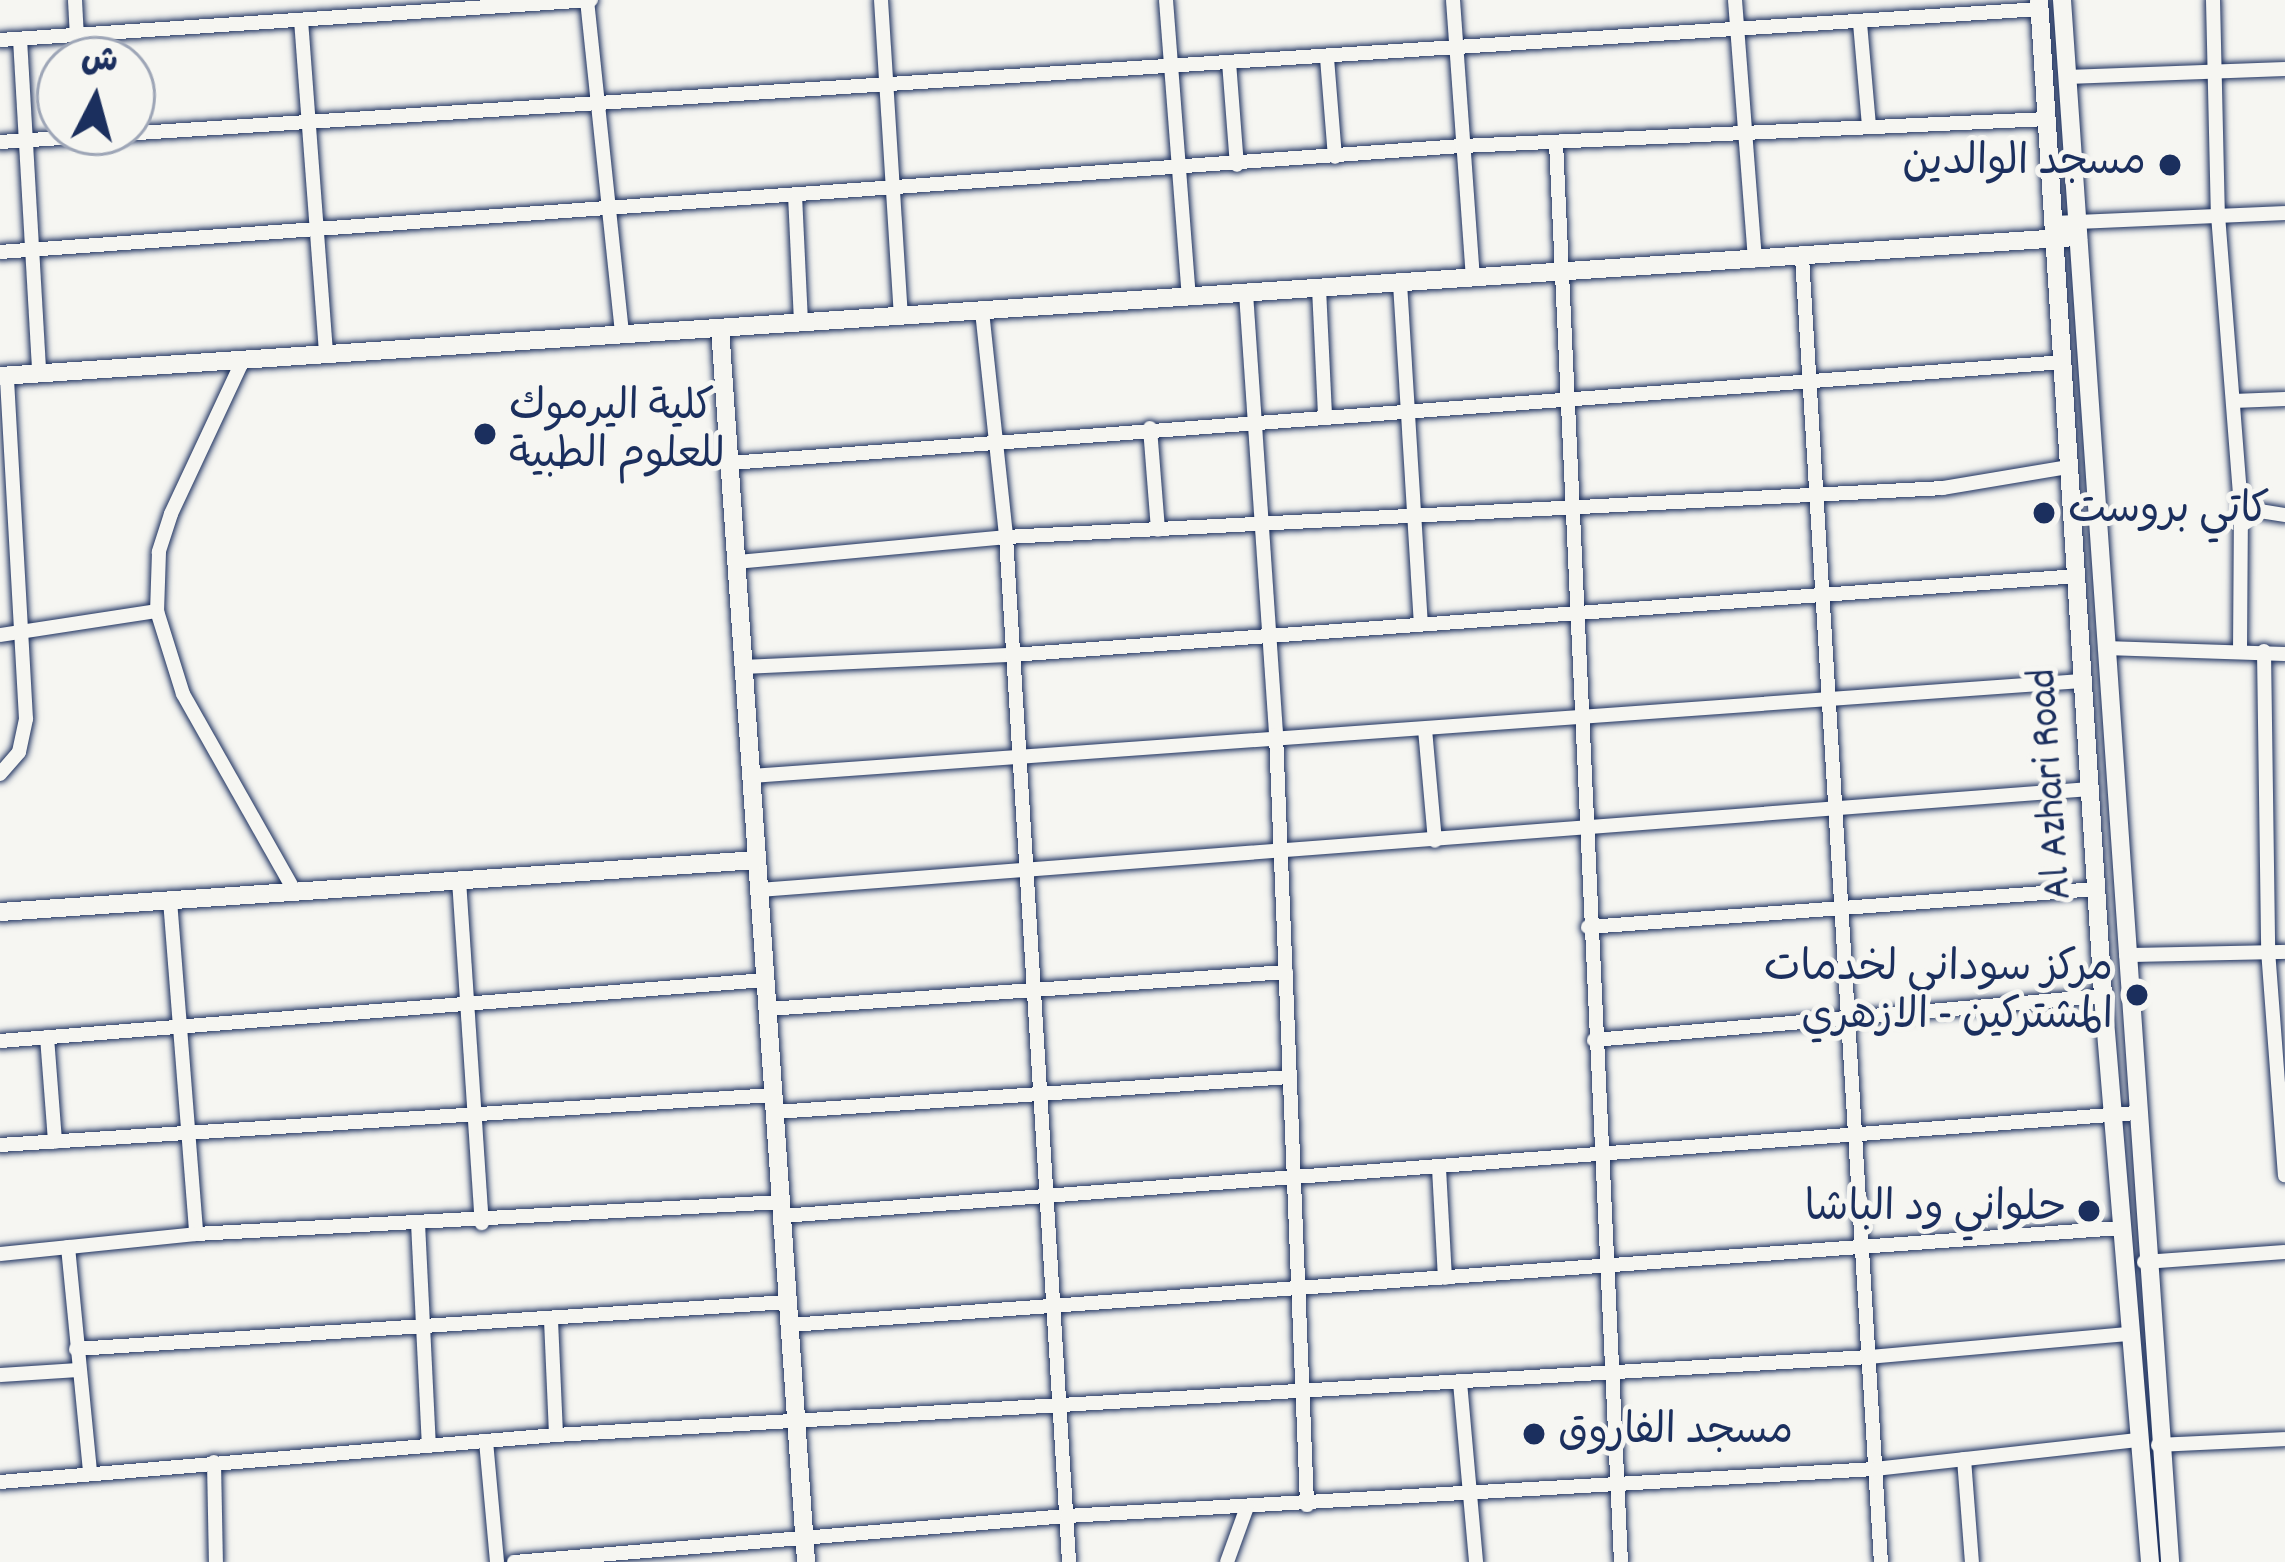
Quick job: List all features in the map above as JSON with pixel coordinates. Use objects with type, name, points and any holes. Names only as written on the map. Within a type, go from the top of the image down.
[{"type":"street","points":[[75,0],[77,35]]},
{"type":"street","points":[[0,40],[301,20],[430,5],[589,0],[622,335]]},
{"type":"street","points":[[880,0],[901,316]]},
{"type":"street","points":[[1166,0],[1174,170],[1189,297]]},
{"type":"street","points":[[1454,0],[1473,278]]},
{"type":"street","points":[[1735,0],[1755,260]]},
{"type":"street","name":"Al Azhari Road","points":[[2062,0],[2144,1262],[2170,1562]]},
{"type":"street","points":[[2213,0],[2218,215],[2241,508],[2240,648]]},
{"type":"street","points":[[0,142],[1860,23],[2039,5]]},
{"type":"street","name":"Al Azhari Road","points":[[2039,5],[2103,996],[2150,1562]]},
{"type":"street","points":[[301,20],[313,122],[326,354]]},
{"type":"street","points":[[1860,23],[1869,125]]},
{"type":"street","points":[[20,39],[39,374]]},
{"type":"street","points":[[1328,58],[1335,157]]},
{"type":"street","points":[[1229,62],[1237,165]]},
{"type":"street","points":[[2067,77],[2285,69]]},
{"type":"street","points":[[0,252],[319,225],[1174,170],[1462,146],[2048,119]]},
{"type":"street","points":[[1556,142],[1570,395],[1568,504],[1621,1562]]},
{"type":"street","points":[[795,195],[801,323]]},
{"type":"street","points":[[0,774],[19,752],[26,719],[3,376],[1802,257],[2218,215],[2285,213]]},
{"type":"street","points":[[1802,257],[1881,1562]]},
{"type":"street","points":[[1400,283],[1421,623]]},
{"type":"street","points":[[1319,288],[1325,414]]},
{"type":"street","points":[[1246,293],[1271,633],[1307,1504]]},
{"type":"street","points":[[982,311],[992,442],[1006,537],[1029,988],[1069,1562]]},
{"type":"street","points":[[720,328],[806,1562]]},
{"type":"street","points":[[242,360],[159,552],[157,611],[183,694],[295,892]]},
{"type":"street","points":[[730,463],[1570,395],[2063,362]]},
{"type":"street","points":[[2234,401],[2285,399]]},
{"type":"street","points":[[1150,428],[1158,530]]},
{"type":"street","points":[[736,562],[1006,537],[1816,491],[1943,488],[2069,467]]},
{"type":"street","points":[[2241,508],[2285,515]]},
{"type":"street","points":[[744,667],[1012,655],[2077,576]]},
{"type":"street","points":[[0,635],[157,611]]},
{"type":"street","points":[[2105,648],[2240,648],[2285,654]]},
{"type":"street","points":[[2264,651],[2268,950],[2285,1174]]},
{"type":"street","points":[[752,776],[1276,735],[1578,721],[2082,681]]},
{"type":"street","points":[[1425,729],[1435,841]]},
{"type":"street","points":[[759,890],[2090,789]]},
{"type":"street","points":[[0,912],[757,860]]},
{"type":"street","points":[[459,880],[482,1223]]},
{"type":"street","points":[[1588,927],[2097,889]]},
{"type":"street","points":[[170,900],[183,1132],[196,1234]]},
{"type":"street","points":[[2126,955],[2285,952]]},
{"type":"street","points":[[768,1009],[1286,972]]},
{"type":"street","points":[[0,1041],[765,980]]},
{"type":"street","points":[[1594,1040],[2103,996]]},
{"type":"street","points":[[47,1037],[55,1142]]},
{"type":"street","points":[[0,1145],[473,1111],[1036,1096],[1290,1077]]},
{"type":"street","points":[[0,1254],[196,1234],[1043,1202],[2136,1113]]},
{"type":"street","points":[[1439,1168],[1445,1278]]},
{"type":"street","points":[[418,1223],[429,1446]]},
{"type":"street","points":[[790,1325],[1053,1302],[1605,1268],[2120,1228]]},
{"type":"street","points":[[68,1247],[90,1473]]},
{"type":"street","points":[[2144,1262],[2285,1252]]},
{"type":"street","points":[[76,1349],[423,1330],[788,1302]]},
{"type":"street","points":[[551,1320],[556,1436]]},
{"type":"street","points":[[0,1482],[556,1436],[1869,1358],[2129,1334]]},
{"type":"street","points":[[0,1376],[79,1370]]},
{"type":"street","points":[[1460,1382],[1476,1562]]},
{"type":"street","points":[[2158,1445],[2285,1438]]},
{"type":"street","points":[[514,1562],[1067,1516],[1875,1468],[2137,1440]]},
{"type":"street","points":[[486,1441],[497,1562]]},
{"type":"street","points":[[1964,1459],[1972,1562]]},
{"type":"street","points":[[214,1462],[216,1562]]},
{"type":"street","points":[[1227,1562],[1247,1508]]},
{"type":"place","name":"مسجد الوالدين","points":[[2170,165]]},
{"type":"place","name":"كلية اليرموك للعلوم الطبية","points":[[485,434]]},
{"type":"place","name":"كاتي بروست","points":[[2044,513]]},
{"type":"place","name":"مركز سوداني لخدمات المشتركين - الازهري","points":[[2137,995]]},
{"type":"place","name":"حلواني ود الباشا","points":[[2089,1211]]},
{"type":"place","name":"مسجد الفاروق","points":[[1534,1434]]}]
